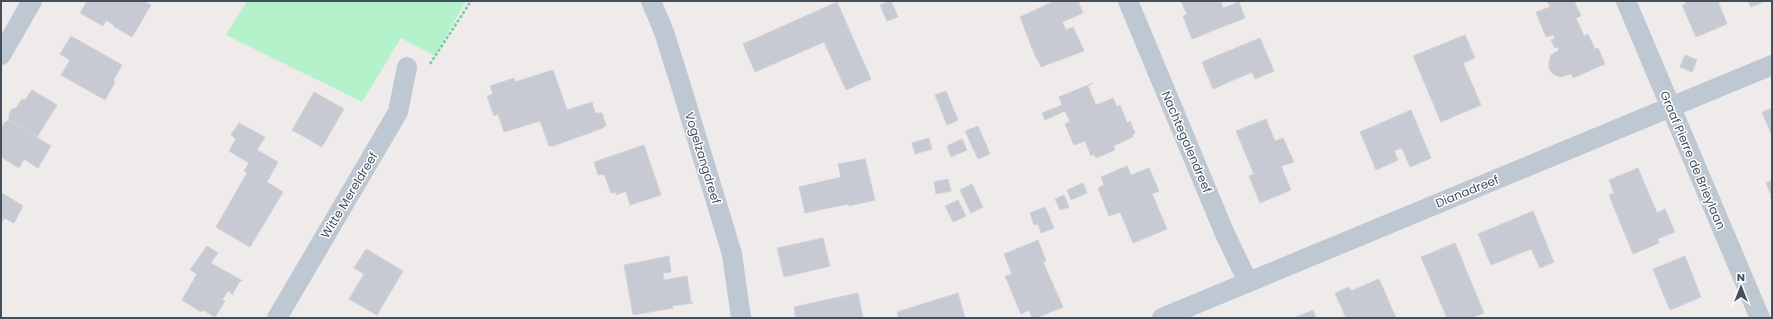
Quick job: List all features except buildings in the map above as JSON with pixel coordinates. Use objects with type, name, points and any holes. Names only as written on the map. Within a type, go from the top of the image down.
[{"type":"street","points":[[1,55],[32,1]]},
{"type":"street","name":"Vogelzangdreef","points":[[651,1],[664,32],[682,86],[732,254],[741,318]]},
{"type":"street","name":"Nachtegalendreef","points":[[1128,1],[1225,234],[1248,282]]},
{"type":"street","name":"Graaf Pierre de Brieylaan","points":[[1626,1],[1760,318]]},
{"type":"street","name":"Dianadreef","points":[[1162,318],[1772,65]]},
{"type":"street","name":"Witte Mereldreef","points":[[277,318],[398,112],[407,68]]},
{"type":"path","points":[[407,68],[422,76],[471,1]]},
{"type":"green space","points":[[247,1],[466,1],[435,56],[401,38],[362,102],[226,35]]}]
